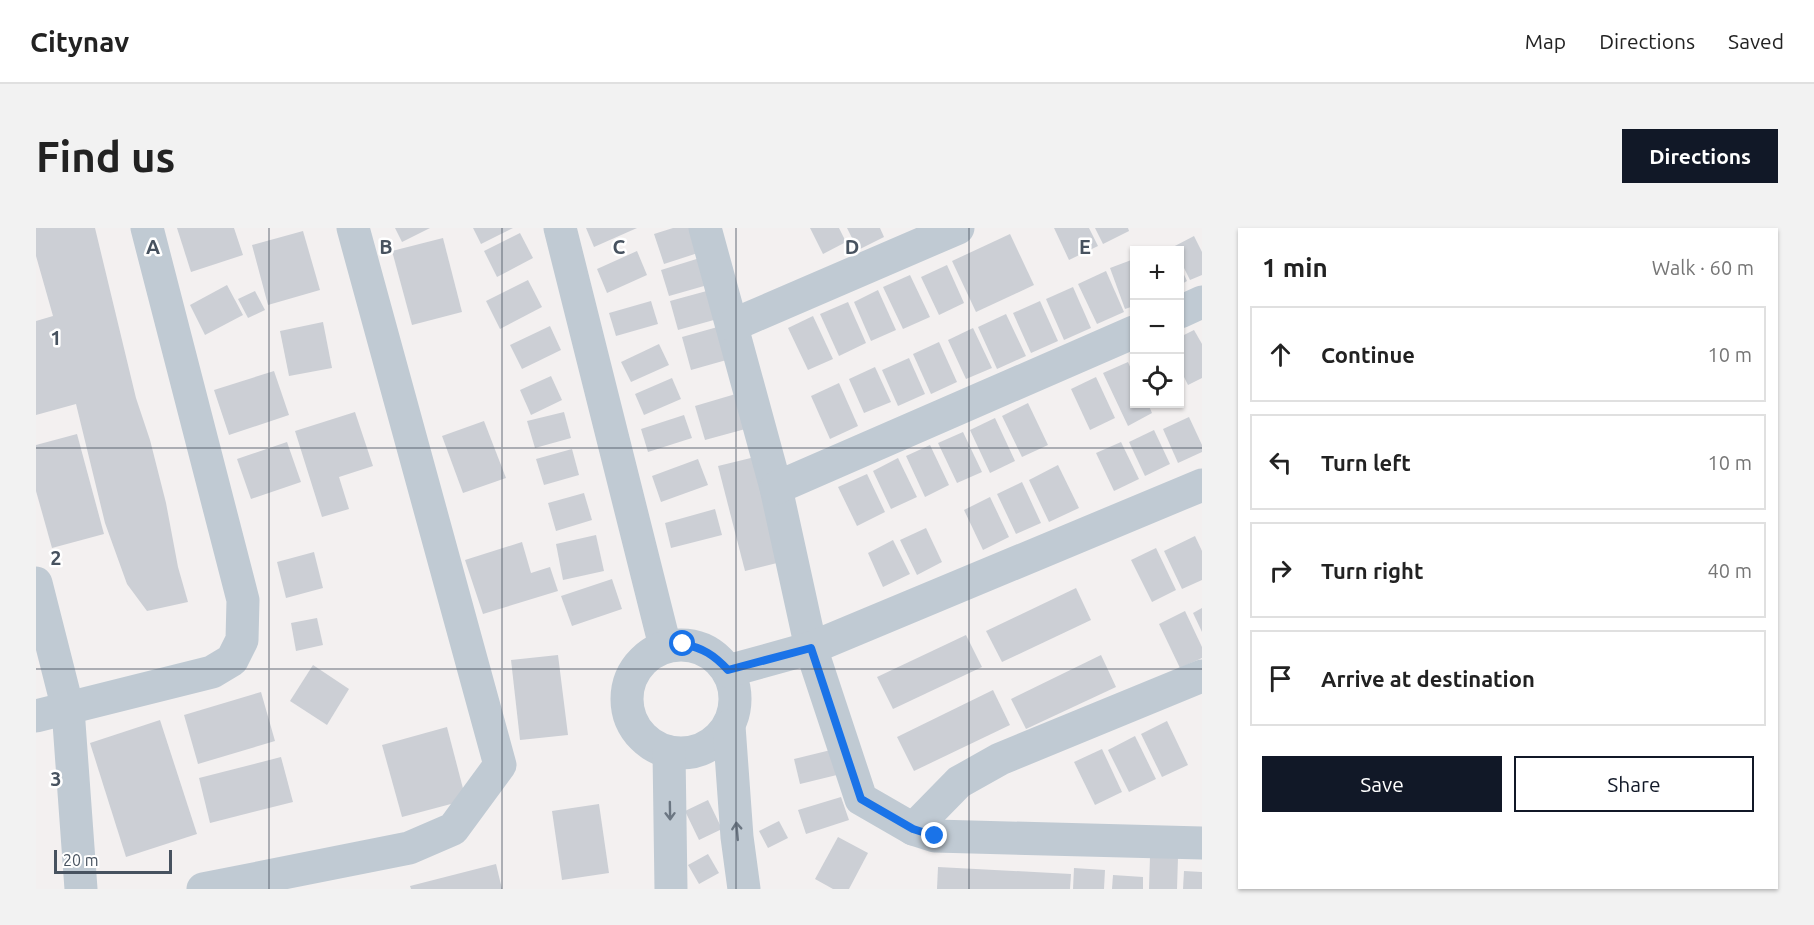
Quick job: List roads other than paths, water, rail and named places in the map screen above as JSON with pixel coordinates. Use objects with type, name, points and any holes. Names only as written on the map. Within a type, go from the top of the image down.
[{"type":"street","points":[[36,716],[212,672],[232,660],[242,640],[243,600],[147,228]]},
{"type":"street","points":[[203,889],[409,848],[453,829],[500,765],[353,228]]},
{"type":"street","points":[[560,228],[665,646]]},
{"type":"street","points":[[705,228],[776,488],[811,648],[861,799],[913,829],[935,836],[1202,843]]},
{"type":"street","points":[[733,325],[958,228]]},
{"type":"street","points":[[1184,310],[1202,302]]},
{"type":"street","points":[[776,488],[1130,334]]},
{"type":"street","points":[[728,670],[811,648],[1202,484]]},
{"type":"street","points":[[36,583],[68,709],[81,889]]},
{"type":"street","points":[[683,644],[701,648],[716,657],[728,670],[735,688],[735,708],[729,726],[717,741],[702,750],[685,754],[669,752],[653,746],[639,734],[630,719],[626,701],[628,683],[637,667],[649,655],[665,646],[683,644]]},
{"type":"street","points":[[913,829],[958,782],[1000,759],[1202,676]]},
{"type":"street","points":[[729,726],[737,837],[744,889]]},
{"type":"street","points":[[669,752],[671,889]]}]
